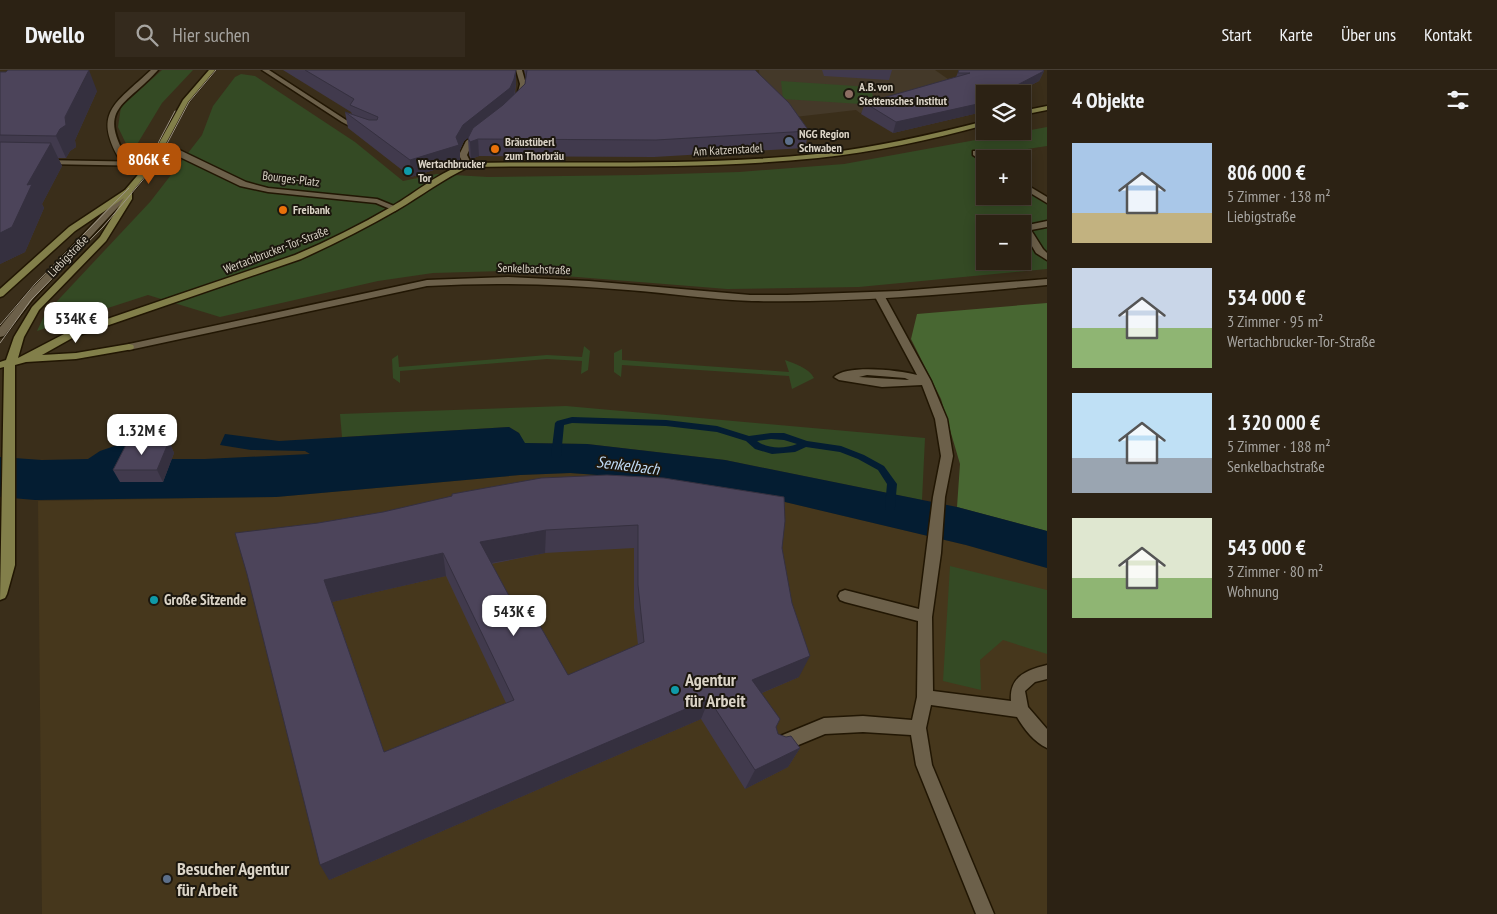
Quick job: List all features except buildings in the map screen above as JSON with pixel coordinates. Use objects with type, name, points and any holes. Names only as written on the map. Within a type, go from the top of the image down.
[{"type":"street","points":[[126,163],[117,148],[111,124],[114,108],[155,70]]},
{"type":"street","name":"Liebigstraße","points":[[0,294],[72,230],[128,192],[151,164],[182,107],[212,70]]},
{"type":"street","points":[[265,70],[344,121],[368,132]]},
{"type":"street","points":[[513,105],[520,99],[523,84],[519,70]]},
{"type":"street","points":[[1031,111],[1047,108]]},
{"type":"street","name":"Am Katzenstadel","points":[[468,165],[643,165],[733,162],[818,156],[886,146],[976,125]]},
{"type":"street","points":[[468,165],[463,155],[470,143],[485,131]]},
{"type":"street","name":"Bourges-Platz","points":[[162,145],[211,170],[251,186],[268,190],[377,202],[395,208]]},
{"type":"street","points":[[39,162],[151,164]]},
{"type":"street","name":"Wertachbrucker-Tor-Straße","points":[[26,359],[70,335],[298,257],[332,242],[395,208],[446,175],[468,165]]},
{"type":"street","points":[[1031,190],[1047,200]]},
{"type":"street","points":[[0,334],[25,300],[98,227],[128,192]]},
{"type":"street","name":"Liebigstraße","points":[[0,594],[8,565],[10,498],[10,456],[5,364],[30,317],[103,238],[128,199],[128,192]]},
{"type":"street","points":[[1047,224],[1026,228],[1039,251],[1047,258]]},
{"type":"street","points":[[0,285],[18,277]]},
{"type":"street","name":"Senkelbachstraße","points":[[26,359],[76,356],[428,283],[471,279],[575,283],[750,298],[879,295],[1047,282]]},
{"type":"street","points":[[879,295],[926,381],[941,419],[947,456],[939,497],[925,617],[925,697],[918,728],[924,765],[985,914]]},
{"type":"street","points":[[52,346],[56,357]]},
{"type":"street","points":[[5,364],[26,359]]},
{"type":"street","points":[[868,372],[906,375],[926,381],[909,384],[874,383],[839,377],[868,372]]},
{"type":"street","points":[[845,596],[925,617]]},
{"type":"street","points":[[1047,672],[1034,674],[1023,680],[1018,689],[1018,702],[1021,710],[1034,729],[1047,740]]},
{"type":"street","points":[[925,697],[1021,710]]},
{"type":"street","points":[[775,748],[824,726],[863,724],[918,728]]},
{"type":"shaded area","name":"A.B. von Stettensches Institut","points":[[759,70],[935,70],[958,86],[860,113],[856,110],[786,118],[760,83]]},
{"type":"shaded area","points":[[570,473],[640,478],[747,493],[966,545],[1047,568],[1047,914],[42,914],[38,501],[276,497],[520,475]]},
{"type":"green space","points":[[162,70],[193,70],[162,103],[133,151],[130,152],[118,127],[121,107]]},
{"type":"green space","points":[[241,74],[255,76],[355,142],[403,181],[437,174],[488,177],[641,175],[739,172],[844,164],[976,140],[1031,140],[1031,130],[1047,127],[1047,146],[1020,150],[976,150],[976,157],[974,157],[976,158],[976,205],[1031,205],[1031,193],[1047,203],[1047,269],[859,287],[727,289],[503,271],[433,273],[378,281],[220,317],[148,295],[37,331],[45,314],[150,202],[202,135],[213,106],[235,77]]},
{"type":"green space","points":[[781,81],[870,87],[876,105],[783,99]]},
{"type":"green space","points":[[1047,303],[1047,531],[957,507],[960,464],[941,399],[911,339],[917,314]]},
{"type":"green space","points":[[584,346],[590,351],[588,370],[581,374],[582,361],[547,359],[400,371],[400,383],[393,378],[392,359],[398,355],[399,367],[547,355],[582,357]]},
{"type":"green space","points":[[622,349],[622,360],[789,372],[785,360],[805,369],[814,378],[792,389],[789,376],[622,365],[621,377],[614,372],[614,353]]},
{"type":"green space","points":[[566,406],[925,438],[922,500],[725,460],[587,444],[524,443],[519,433],[509,427],[342,437],[340,414]]},
{"type":"green space","points":[[950,566],[1047,590],[1047,654],[1003,640],[980,660],[981,690],[943,681]]},
{"type":"water","name":"Senkelbach","points":[[509,427],[519,433],[525,443],[587,444],[725,460],[957,507],[1047,531],[1047,568],[966,545],[747,493],[640,478],[570,473],[520,475],[276,497],[35,500],[0,497],[0,457],[42,460],[88,459],[100,451],[132,440],[135,447],[129,459],[205,459],[310,454],[305,451],[251,450],[220,445],[225,434],[279,441]]},
{"type":"waterway","points":[[556,456],[560,423],[572,420],[666,423],[717,429],[749,439]]},
{"type":"waterway","points":[[749,439],[778,436],[791,438],[805,444]]},
{"type":"waterway","points":[[749,439],[758,447],[772,451],[795,449],[805,444]]},
{"type":"waterway","points":[[805,444],[841,449],[881,468],[892,484],[890,507]]},
{"type":"tram line","points":[[0,343],[31,300],[103,227],[147,175],[161,155],[189,102],[216,70]]},
{"type":"tram line","points":[[147,164],[175,111]]},
{"type":"tram line","points":[[0,325],[35,284],[129,188]]},
{"type":"place","name":"A.B. von Stettensches Institut","points":[[849,94]]},
{"type":"place","name":"NGG Region Schwaben","points":[[789,141]]},
{"type":"place","name":"Bräustüberl zum Thorbräu","points":[[495,149]]},
{"type":"place","name":"Wertachbrucker Tor","points":[[408,171]]},
{"type":"place","name":"Freibank","points":[[283,210]]},
{"type":"place","name":"Große Sitzende","points":[[154,600]]},
{"type":"place","name":"Agentur für Arbeit","points":[[675,690]]},
{"type":"place","name":"Besucher Agentur für Arbeit","points":[[167,879]]}]
